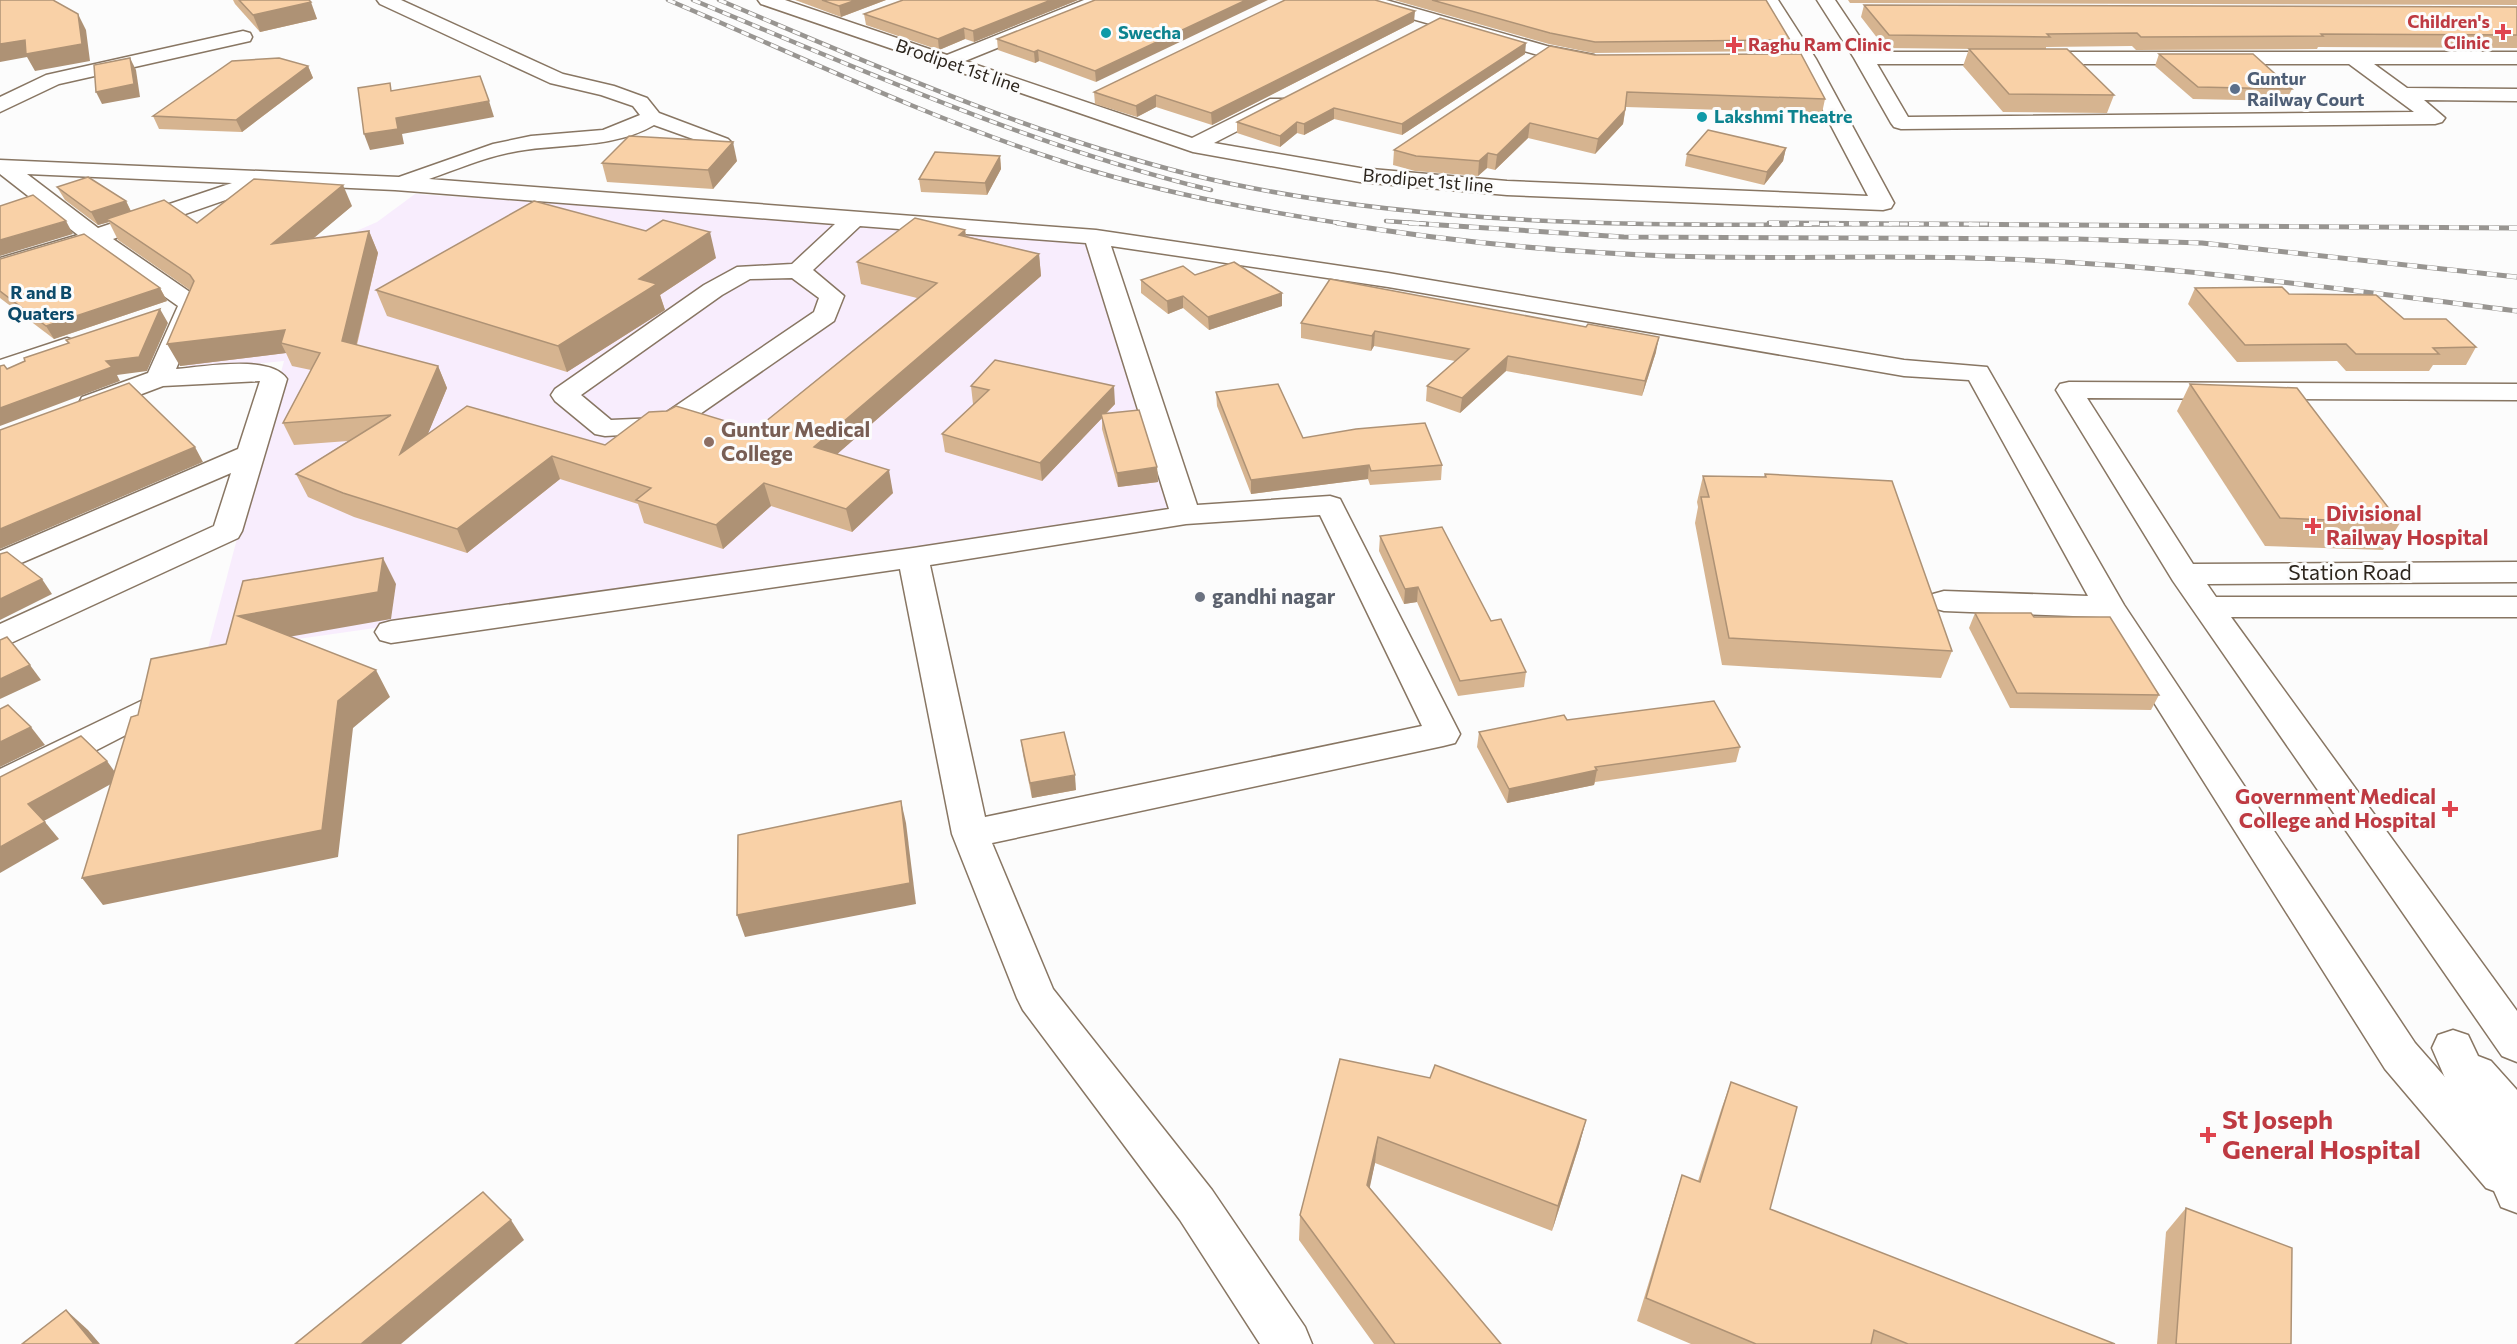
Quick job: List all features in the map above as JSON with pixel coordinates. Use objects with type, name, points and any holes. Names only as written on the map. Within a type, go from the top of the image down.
[{"type":"street","points":[[386,0],[557,79],[607,90],[640,102],[652,117],[721,143]]},
{"type":"street","name":"Brodipet 1st line","points":[[767,0],[1194,146],[1360,175],[1508,188],[1883,203],[1806,59],[1769,0]]},
{"type":"street","points":[[947,62],[1100,0]]},
{"type":"street","points":[[1366,0],[1545,51],[1605,60]]},
{"type":"street","points":[[1830,5],[1857,10]]},
{"type":"street","points":[[1830,5],[1864,58],[1901,123],[2435,118],[2354,58]]},
{"type":"street","points":[[843,25],[866,17]]},
{"type":"street","points":[[1407,36],[1438,19]]},
{"type":"street","points":[[0,106],[28,89],[53,79],[243,37]]},
{"type":"street","points":[[2480,38],[2513,58]]},
{"type":"street","points":[[2172,41],[2188,56]]},
{"type":"street","points":[[1526,64],[1545,51]]},
{"type":"street","points":[[1864,58],[2188,56],[2513,58]]},
{"type":"street","points":[[1782,59],[1806,59]]},
{"type":"street","points":[[2402,94],[2517,95]]},
{"type":"street","points":[[1070,105],[1091,95]]},
{"type":"street","points":[[1194,146],[1289,96]]},
{"type":"street","points":[[395,183],[511,146],[538,140],[597,137],[638,128],[652,117]]},
{"type":"street","points":[[1360,175],[1389,156]]},
{"type":"street","points":[[2,166],[395,183],[1096,237],[1388,280],[1904,368],[1978,373],[2110,607],[2400,1056],[2517,1192]]},
{"type":"street","points":[[2,166],[95,237],[191,304]]},
{"type":"street","points":[[0,266],[95,237],[270,176]]},
{"type":"street","points":[[798,271],[832,296],[825,316],[664,426],[605,428],[564,395],[713,290],[745,272],[798,271],[855,218]]},
{"type":"street","points":[[1096,237],[1186,515]]},
{"type":"street","points":[[157,315],[191,304]]},
{"type":"street","points":[[159,378],[191,304]]},
{"type":"street","points":[[0,369],[90,338]]},
{"type":"street","points":[[0,637],[227,531],[274,379],[268,374],[254,372],[159,378],[71,411]]},
{"type":"street","points":[[2517,392],[2069,390],[2184,574],[2517,1044]]},
{"type":"street","points":[[0,562],[252,453]]},
{"type":"street","points":[[392,632],[913,558],[1186,515],[1330,505],[1443,734],[970,834]]},
{"type":"street","points":[[913,558],[970,834],[1037,998],[1196,1205],[1288,1344]]},
{"type":"street","name":"Station Road","points":[[2184,574],[2517,572]]},
{"type":"street","points":[[1944,600],[2110,607]]},
{"type":"street","points":[[2208,607],[2517,607]]},
{"type":"street","points":[[0,784],[141,713]]},
{"type":"street","points":[[2517,1121],[2453,1048],[2517,1192]]},
{"type":"shaded area","name":"Guntur Medical College","points":[[415,194],[1091,238],[1178,513],[207,652],[284,361],[185,371],[205,284],[298,239],[354,232],[377,222]]},
{"type":"building","points":[[0,0],[53,0],[78,14],[82,44],[26,54],[25,40],[0,44]]},
{"type":"building","points":[[239,0],[309,0],[311,2],[253,15]]},
{"type":"building","points":[[822,0],[856,0],[839,6]]},
{"type":"building","points":[[903,0],[1051,0],[973,31],[964,28],[938,39],[864,14]]},
{"type":"building","points":[[1095,0],[1246,0],[1095,71],[1038,50],[1034,52],[997,39]]},
{"type":"building","points":[[1285,0],[1375,0],[1415,11],[1211,113],[1156,95],[1136,106],[1094,92]]},
{"type":"building","points":[[1432,0],[1766,0],[1790,40],[1595,42],[1550,33]]},
{"type":"building","points":[[1864,5],[2517,7],[2517,35],[2321,34],[2323,36],[2141,37],[2137,33],[2047,34],[2050,37],[1889,35]]},
{"type":"building","points":[[1440,18],[1526,43],[1402,124],[1334,108],[1304,124],[1297,122],[1280,136],[1237,122]]},
{"type":"building","points":[[1550,46],[1595,55],[1801,54],[1825,99],[1627,92],[1625,110],[1598,139],[1530,123],[1497,155],[1488,153],[1479,161],[1416,156],[1394,150]]},
{"type":"building","points":[[1969,49],[2067,49],[2114,95],[2009,94]]},
{"type":"building","points":[[2159,54],[2253,54],[2292,89],[2198,87]]},
{"type":"building","points":[[130,58],[134,84],[96,92],[94,65]]},
{"type":"building","points":[[279,58],[308,66],[236,120],[153,116],[232,61]]},
{"type":"building","points":[[480,76],[489,101],[396,118],[398,129],[364,134],[358,88],[390,83],[391,91]]},
{"type":"building","points":[[1708,130],[1786,148],[1767,172],[1687,154]]},
{"type":"building","points":[[629,136],[733,142],[708,170],[602,163]]},
{"type":"building","points":[[935,152],[1000,156],[985,183],[919,179]]},
{"type":"building","points":[[88,177],[126,201],[91,212],[57,187]]},
{"type":"building","points":[[254,179],[343,185],[272,244],[369,231],[342,341],[438,366],[400,454],[467,406],[605,445],[649,412],[667,411],[676,406],[755,430],[937,283],[857,262],[915,218],[965,230],[959,235],[1039,254],[814,447],[889,470],[846,509],[764,483],[716,525],[636,500],[651,488],[552,456],[457,529],[343,493],[296,474],[391,415],[283,423],[320,353],[281,343],[285,330],[167,344],[194,281],[190,275],[107,219],[164,200],[197,223]]},
{"type":"building","points":[[33,195],[66,221],[0,240],[0,206]]},
{"type":"building","points":[[534,201],[646,231],[663,220],[710,232],[639,279],[657,284],[558,346],[376,290]]},
{"type":"building","points":[[84,234],[160,288],[46,326],[0,291],[0,259]]},
{"type":"building","points":[[1234,262],[1282,293],[1208,317],[1183,296],[1167,301],[1141,280],[1183,266],[1195,275]]},
{"type":"building","points":[[1330,279],[1586,327],[1588,324],[1659,337],[1645,381],[1508,356],[1462,398],[1427,386],[1469,349],[1375,331],[1372,336],[1301,323]]},
{"type":"building","points":[[2282,287],[2289,294],[2376,295],[2404,319],[2446,319],[2476,347],[2433,348],[2439,354],[2356,354],[2346,344],[2245,345],[2195,288]]},
{"type":"building","points":[[160,309],[139,357],[106,361],[112,367],[0,408],[0,366],[4,365],[7,369],[25,361],[24,358],[69,343],[66,340]]},
{"type":"building","points":[[995,360],[1114,386],[1040,463],[942,434],[989,390],[971,386]]},
{"type":"building","points":[[129,383],[195,447],[0,529],[0,430]]},
{"type":"building","points":[[1278,384],[1303,438],[1356,429],[1425,423],[1442,465],[1371,471],[1369,465],[1251,480],[1216,392]]},
{"type":"building","points":[[2190,384],[2297,388],[2400,523],[2280,518]]},
{"type":"building","points":[[1139,410],[1157,467],[1117,473],[1101,414]]},
{"type":"building","points":[[1765,474],[1892,481],[1952,651],[1729,638],[1701,497],[1709,497],[1703,476],[1766,477]]},
{"type":"building","points":[[1442,527],[1491,621],[1501,619],[1526,672],[1460,681],[1418,587],[1405,589],[1380,536]]},
{"type":"building","points":[[7,552],[42,579],[0,599],[0,554]]},
{"type":"building","points":[[383,558],[378,592],[238,616],[376,670],[338,701],[322,830],[82,878],[131,717],[138,715],[151,659],[226,644],[243,581]]},
{"type":"building","points":[[1975,613],[2031,613],[2034,617],[2110,617],[2159,695],[2017,693]]},
{"type":"building","points":[[7,637],[30,665],[0,679],[0,640]]},
{"type":"building","points":[[1714,701],[1740,747],[1595,767],[1597,770],[1509,789],[1479,732],[1564,715],[1567,720]]},
{"type":"building","points":[[8,705],[31,727],[0,742],[0,709]]},
{"type":"building","points":[[1064,732],[1075,775],[1030,783],[1021,740]]},
{"type":"building","points":[[81,736],[107,761],[28,804],[45,822],[0,847],[0,777]]},
{"type":"building","points":[[901,801],[910,883],[737,915],[738,835]]},
{"type":"building","points":[[1340,1059],[1430,1078],[1435,1065],[1586,1120],[1558,1206],[1378,1137],[1367,1185],[1501,1344],[1395,1344],[1300,1215]]},
{"type":"building","points":[[1731,1082],[1797,1107],[1770,1209],[2115,1344],[1908,1344],[1874,1330],[1871,1344],[1756,1344],[1646,1298],[1682,1175],[1700,1182]]},
{"type":"building","points":[[483,1192],[511,1220],[361,1344],[295,1344]]},
{"type":"building","points":[[2186,1208],[2292,1248],[2291,1344],[2176,1344]]},
{"type":"building","points":[[66,1310],[94,1344],[22,1344]]},
{"type":"railway","points":[[668,0],[910,105],[1058,160],[1164,190],[1346,224]]},
{"type":"railway","points":[[693,0],[885,80],[1013,129],[1078,152],[1211,190]]},
{"type":"railway","points":[[719,0],[952,96],[1071,140],[1192,175],[1289,195],[1388,209],[1589,222],[1919,224]]},
{"type":"railway","points":[[1386,221],[1428,224]]},
{"type":"railway","points":[[1337,223],[1543,249],[1626,254],[1710,257],[1919,257],[2066,262],[2260,279],[2517,311]]},
{"type":"railway","points":[[1409,223],[1624,237],[2077,239],[2202,243],[2517,277]]},
{"type":"railway","points":[[1769,223],[1919,224]]},
{"type":"railway","points":[[1919,224],[1989,224]]},
{"type":"railway","points":[[1919,224],[2517,228]]},
{"type":"place","name":"Children's Clinic","points":[[2503,32]]},
{"type":"place","name":"Swecha","points":[[1106,33]]},
{"type":"place","name":"Raghu Ram Clinic","points":[[1734,45]]},
{"type":"place","name":"Guntur Railway Court","points":[[2235,89]]},
{"type":"place","name":"Lakshmi Theatre","points":[[1702,117]]},
{"type":"place","name":"Guntur Medical College","points":[[709,442]]},
{"type":"place","name":"Divisional Railway Hospital","points":[[2313,526]]},
{"type":"place","name":"gandhi nagar","points":[[1200,597]]},
{"type":"place","name":"Government Medical College and Hospital","points":[[2450,809]]},
{"type":"place","name":"St Joseph General Hospital","points":[[2208,1135]]},
{"type":"district","name":"R and B Quaters","points":[[41,303]]}]
